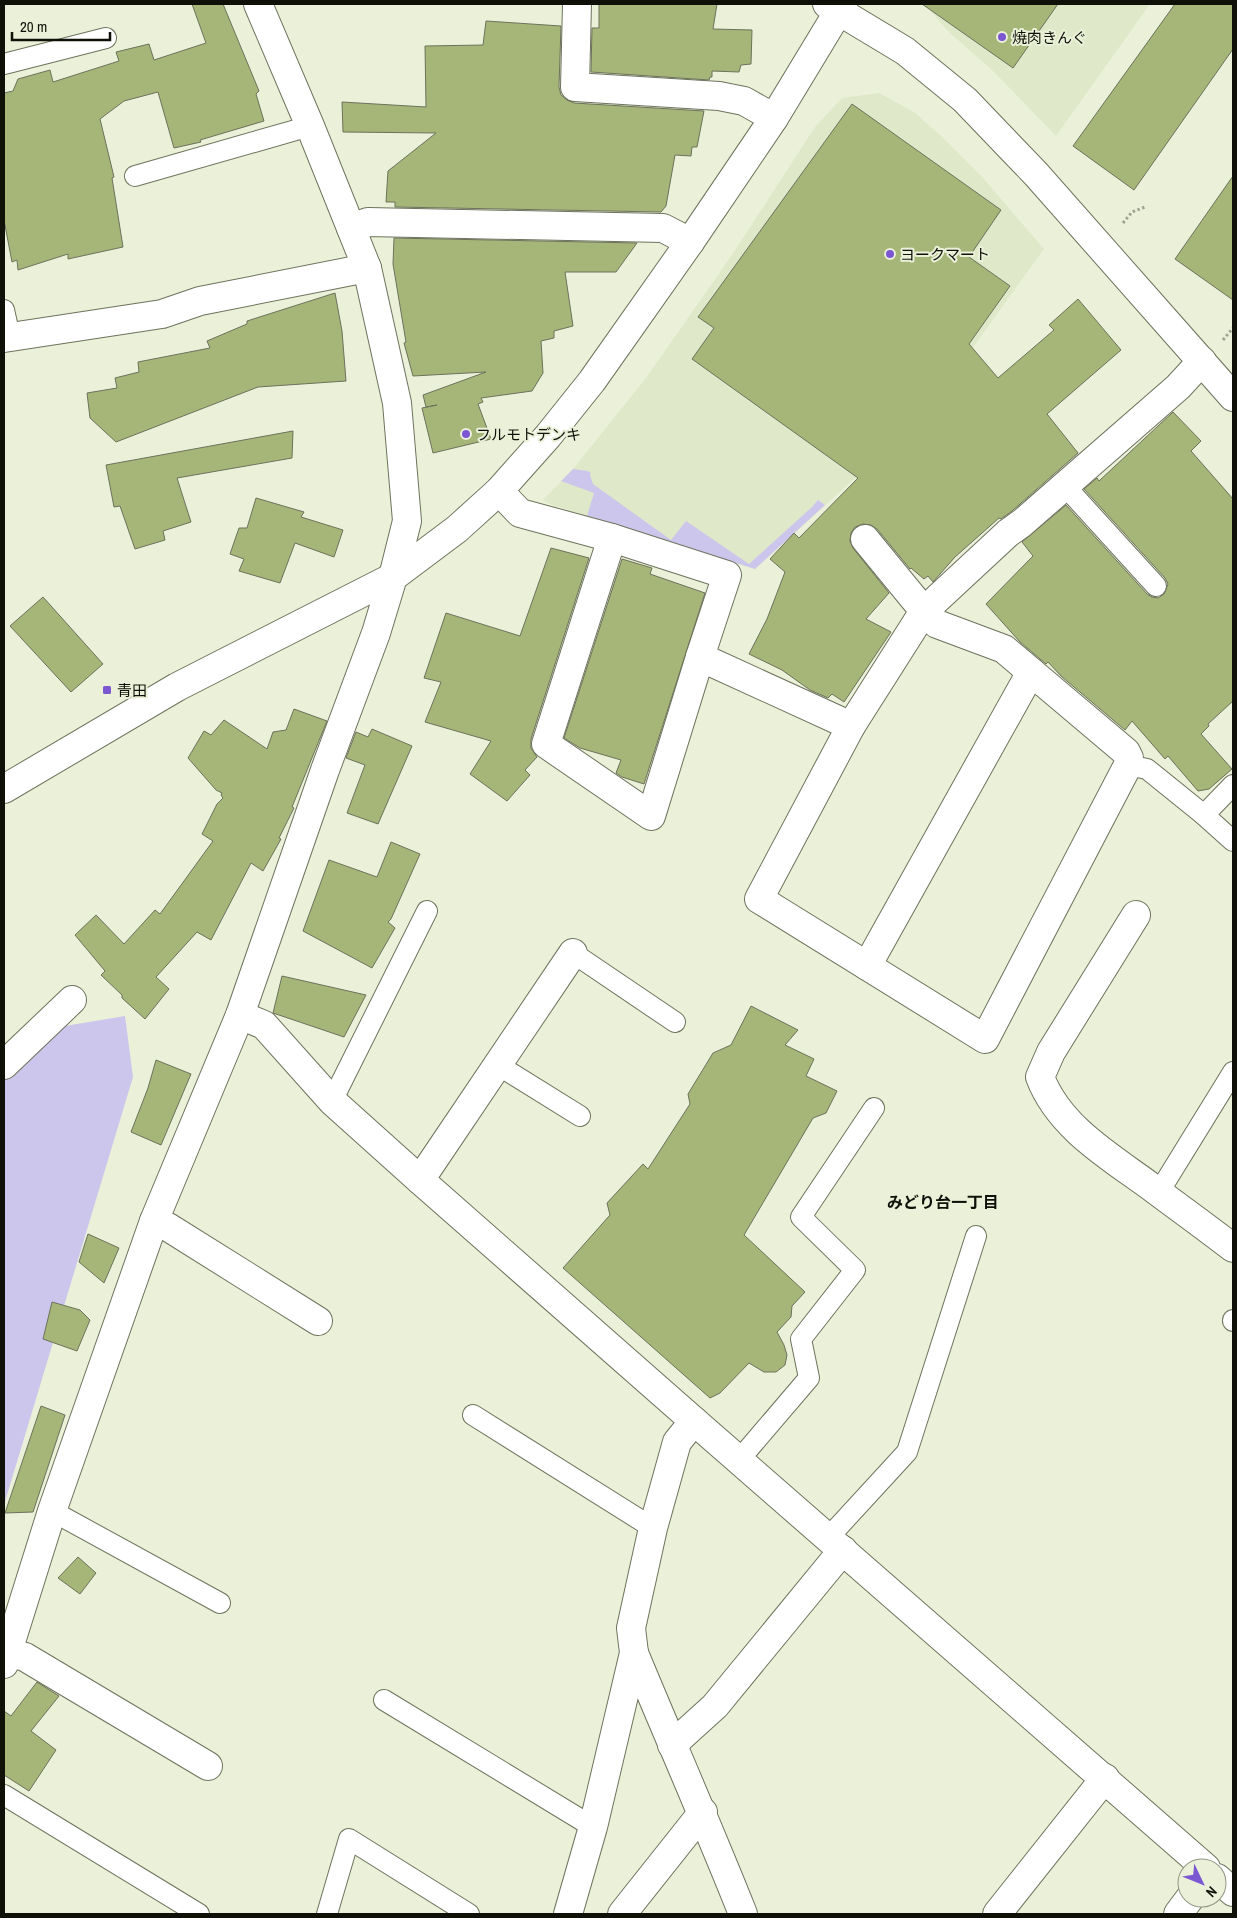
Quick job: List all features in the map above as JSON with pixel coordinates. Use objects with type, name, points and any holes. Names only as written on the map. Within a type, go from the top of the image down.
[{"type":"street","points":[[208,1766],[25,1657],[5,1658],[52,1512],[154,1221],[240,1015],[325,770],[376,633],[407,521],[397,404],[367,268],[310,126],[258,4]]},
{"type":"street","points":[[578,4],[575,87],[719,96],[744,101],[774,118]]},
{"type":"street","points":[[4,789],[177,687],[393,577],[457,529],[499,491],[548,436],[592,381],[690,242],[774,118],[836,6],[905,51],[965,100],[1036,174],[1233,396]]},
{"type":"street","points":[[351,228],[368,222],[663,228],[690,242]]},
{"type":"street","points":[[7,337],[162,314],[200,302],[367,268]]},
{"type":"street","points":[[865,539],[924,611],[937,624],[1004,649],[1126,752],[1129,758],[1128,765],[985,1039],[759,899],[851,726],[924,611],[1008,533],[1022,524],[1178,387],[1202,361]]},
{"type":"street","points":[[499,491],[520,513],[612,538],[727,575],[652,816],[546,744],[612,538]]},
{"type":"street","points":[[700,657],[851,726]]},
{"type":"street","points":[[867,966],[1031,672]]},
{"type":"street","points":[[1136,914],[1051,1052],[1040,1077],[1047,1094],[1068,1122],[1100,1149],[1233,1248]]},
{"type":"street","points":[[420,1180],[573,954]]},
{"type":"street","points":[[4,1065],[72,1000]]},
{"type":"street","points":[[240,1015],[264,1025],[332,1101],[420,1180],[1195,1858]]},
{"type":"street","points":[[154,1221],[168,1227],[318,1321]]},
{"type":"street","points":[[694,1421],[676,1442],[652,1528],[631,1628],[634,1653],[743,1914]]},
{"type":"street","points":[[672,1745],[716,1706],[835,1544]]},
{"type":"street","points":[[568,1914],[593,1827],[634,1653]]},
{"type":"street","points":[[997,1914],[1105,1778]]},
{"type":"street","points":[[622,1914],[702,1812]]},
{"type":"lane","points":[[4,64],[106,38]]},
{"type":"lane","points":[[135,176],[310,126]]},
{"type":"lane","points":[[4,310],[7,337]]},
{"type":"lane","points":[[1065,486],[1156,586]]},
{"type":"lane","points":[[1128,765],[1147,769],[1233,841]]},
{"type":"lane","points":[[1204,815],[1233,785]]},
{"type":"lane","points":[[332,1101],[427,911]]},
{"type":"lane","points":[[573,954],[675,1022]]},
{"type":"lane","points":[[498,1066],[580,1116]]},
{"type":"lane","points":[[1158,1192],[1233,1072]]},
{"type":"lane","points":[[739,1460],[809,1378],[801,1339],[855,1270],[801,1217],[874,1108]]},
{"type":"lane","points":[[835,1544],[907,1452],[976,1236]]},
{"type":"lane","points":[[473,1415],[652,1528]]},
{"type":"lane","points":[[52,1512],[220,1603]]},
{"type":"lane","points":[[384,1700],[593,1827]]},
{"type":"lane","points":[[4,1795],[199,1914]]},
{"type":"lane","points":[[327,1914],[349,1839],[469,1914]]},
{"type":"path","points":[[1123,222],[1132,212],[1146,207]]},
{"type":"path","points":[[1223,340],[1233,328]]},
{"type":"shaded area","points":[[924,4],[1150,4],[1056,136],[992,70],[949,32]]},
{"type":"shaded area","points":[[879,93],[914,112],[940,135],[983,178],[1044,249],[886,468],[874,461],[755,569],[552,505],[543,500],[573,469],[646,378],[732,255],[815,127],[842,98]]},
{"type":"shaded area","points":[[573,469],[591,473],[593,484],[671,540],[686,521],[749,564],[818,500],[825,505],[755,569],[587,516],[594,493],[561,481]]},
{"type":"shaded area","points":[[125,1016],[133,1077],[4,1505],[4,1045],[35,1031]]},
{"type":"building","points":[[192,4],[223,4],[259,91],[256,94],[264,121],[200,140],[201,142],[174,148],[158,92],[124,101],[100,119],[114,177],[112,178],[123,247],[68,259],[68,254],[18,270],[17,260],[12,262],[4,220],[4,93],[13,91],[18,79],[50,70],[53,82],[119,61],[116,52],[149,44],[154,60],[206,43]]},
{"type":"building","points":[[599,4],[717,4],[713,29],[752,30],[751,64],[741,65],[739,72],[712,71],[712,77],[709,80],[591,72],[592,28],[599,28]]},
{"type":"building","name":"焼肉きんぐ","points":[[922,4],[1058,4],[1013,68]]},
{"type":"building","points":[[1175,4],[1233,4],[1233,49],[1134,190],[1073,146]]},
{"type":"building","points":[[486,21],[561,26],[559,87],[561,95],[574,103],[704,111],[697,147],[692,147],[691,156],[675,155],[666,206],[661,212],[395,207],[395,202],[386,202],[388,171],[436,133],[343,132],[342,102],[426,107],[425,46],[483,45]]},
{"type":"building","points":[[852,104],[1001,210],[969,257],[1010,286],[969,344],[998,378],[1054,330],[1049,325],[1078,299],[1121,350],[1047,414],[1078,453],[1012,511],[1001,519],[999,518],[955,557],[933,582],[928,576],[924,579],[910,569],[877,529],[871,525],[863,524],[855,527],[851,533],[850,541],[853,548],[889,593],[866,619],[891,632],[844,702],[832,694],[828,698],[810,690],[782,670],[749,654],[767,619],[785,572],[770,559],[794,533],[799,538],[858,478],[692,359],[714,328],[698,317]]},
{"type":"building","points":[[1233,176],[1233,300],[1175,259]]},
{"type":"building","points":[[394,238],[637,243],[616,272],[565,272],[573,326],[554,331],[554,338],[541,341],[543,373],[532,391],[481,398],[483,402],[478,404],[491,439],[433,453],[422,408],[437,405],[426,407],[423,395],[486,372],[413,376],[404,343],[406,342],[393,264]]},
{"type":"building","points":[[335,293],[342,331],[346,381],[258,387],[116,442],[90,418],[87,393],[117,388],[115,378],[139,372],[138,362],[210,348],[207,341],[247,324],[247,321]]},
{"type":"building","points":[[1173,412],[1201,441],[1191,451],[1233,499],[1233,701],[1208,724],[1209,726],[1201,734],[1232,769],[1209,789],[1198,791],[1168,756],[1165,759],[1132,721],[1125,730],[1061,676],[1048,662],[1046,664],[1020,642],[986,604],[1033,556],[1022,542],[1066,505],[1147,594],[1158,598],[1164,594],[1168,584],[1165,578],[1084,489],[1097,478],[1099,481]]},
{"type":"building","points":[[293,431],[292,458],[177,478],[191,522],[163,531],[165,540],[135,549],[120,506],[114,507],[106,465]]},
{"type":"building","points":[[256,498],[304,512],[301,517],[343,530],[334,557],[295,543],[280,583],[239,571],[244,559],[230,554],[239,528],[247,528]]},
{"type":"building","points":[[551,548],[589,558],[531,739],[531,748],[537,757],[525,770],[530,775],[507,801],[470,774],[491,741],[425,722],[441,682],[424,678],[446,613],[520,636]]},
{"type":"building","points":[[622,559],[652,568],[650,574],[705,593],[644,784],[622,777],[616,773],[621,760],[580,748],[564,738]]},
{"type":"building","points":[[43,597],[103,664],[71,692],[10,626]]},
{"type":"building","points":[[294,709],[327,721],[292,807],[294,808],[279,838],[281,839],[263,871],[251,863],[211,940],[197,932],[156,977],[169,989],[145,1019],[101,975],[105,971],[75,935],[96,915],[124,944],[155,910],[160,914],[213,841],[202,834],[217,804],[223,798],[222,793],[216,790],[188,758],[204,731],[211,735],[224,720],[267,749],[273,732],[286,730]]},
{"type":"building","points":[[372,729],[412,746],[378,824],[347,813],[365,765],[346,758],[356,732],[368,737]]},
{"type":"building","points":[[391,842],[420,854],[388,922],[395,928],[372,968],[303,931],[329,860],[377,877]]},
{"type":"building","points":[[282,976],[366,995],[344,1037],[273,1013]]},
{"type":"building","points":[[751,1006],[798,1030],[785,1045],[814,1059],[806,1076],[837,1091],[826,1113],[813,1118],[744,1235],[805,1292],[792,1306],[791,1317],[777,1332],[787,1355],[785,1365],[776,1372],[764,1372],[749,1363],[720,1393],[710,1398],[563,1268],[610,1215],[607,1203],[643,1164],[648,1169],[690,1104],[688,1094],[713,1053],[731,1045]]},
{"type":"building","points":[[156,1060],[191,1074],[161,1145],[131,1132],[148,1088]]},
{"type":"building","points":[[88,1234],[119,1248],[104,1283],[79,1262]]},
{"type":"building","points":[[52,1302],[80,1310],[90,1320],[77,1351],[43,1339]]},
{"type":"building","points":[[41,1406],[65,1415],[33,1512],[5,1513]]},
{"type":"building","points":[[78,1557],[96,1573],[80,1594],[58,1578]]},
{"type":"building","points":[[37,1682],[59,1696],[31,1731],[56,1750],[29,1791],[4,1775],[4,1711],[11,1716]]},
{"type":"place","name":"焼肉きんぐ","points":[[1002,37]]},
{"type":"place","name":"ヨークマート","points":[[890,254]]},
{"type":"place","name":"フルモトデンキ","points":[[466,434]]},
{"type":"place","name":"青田","points":[[107,690]]},
{"type":"district","name":"みどり台一丁目","points":[[943,1202]]}]
